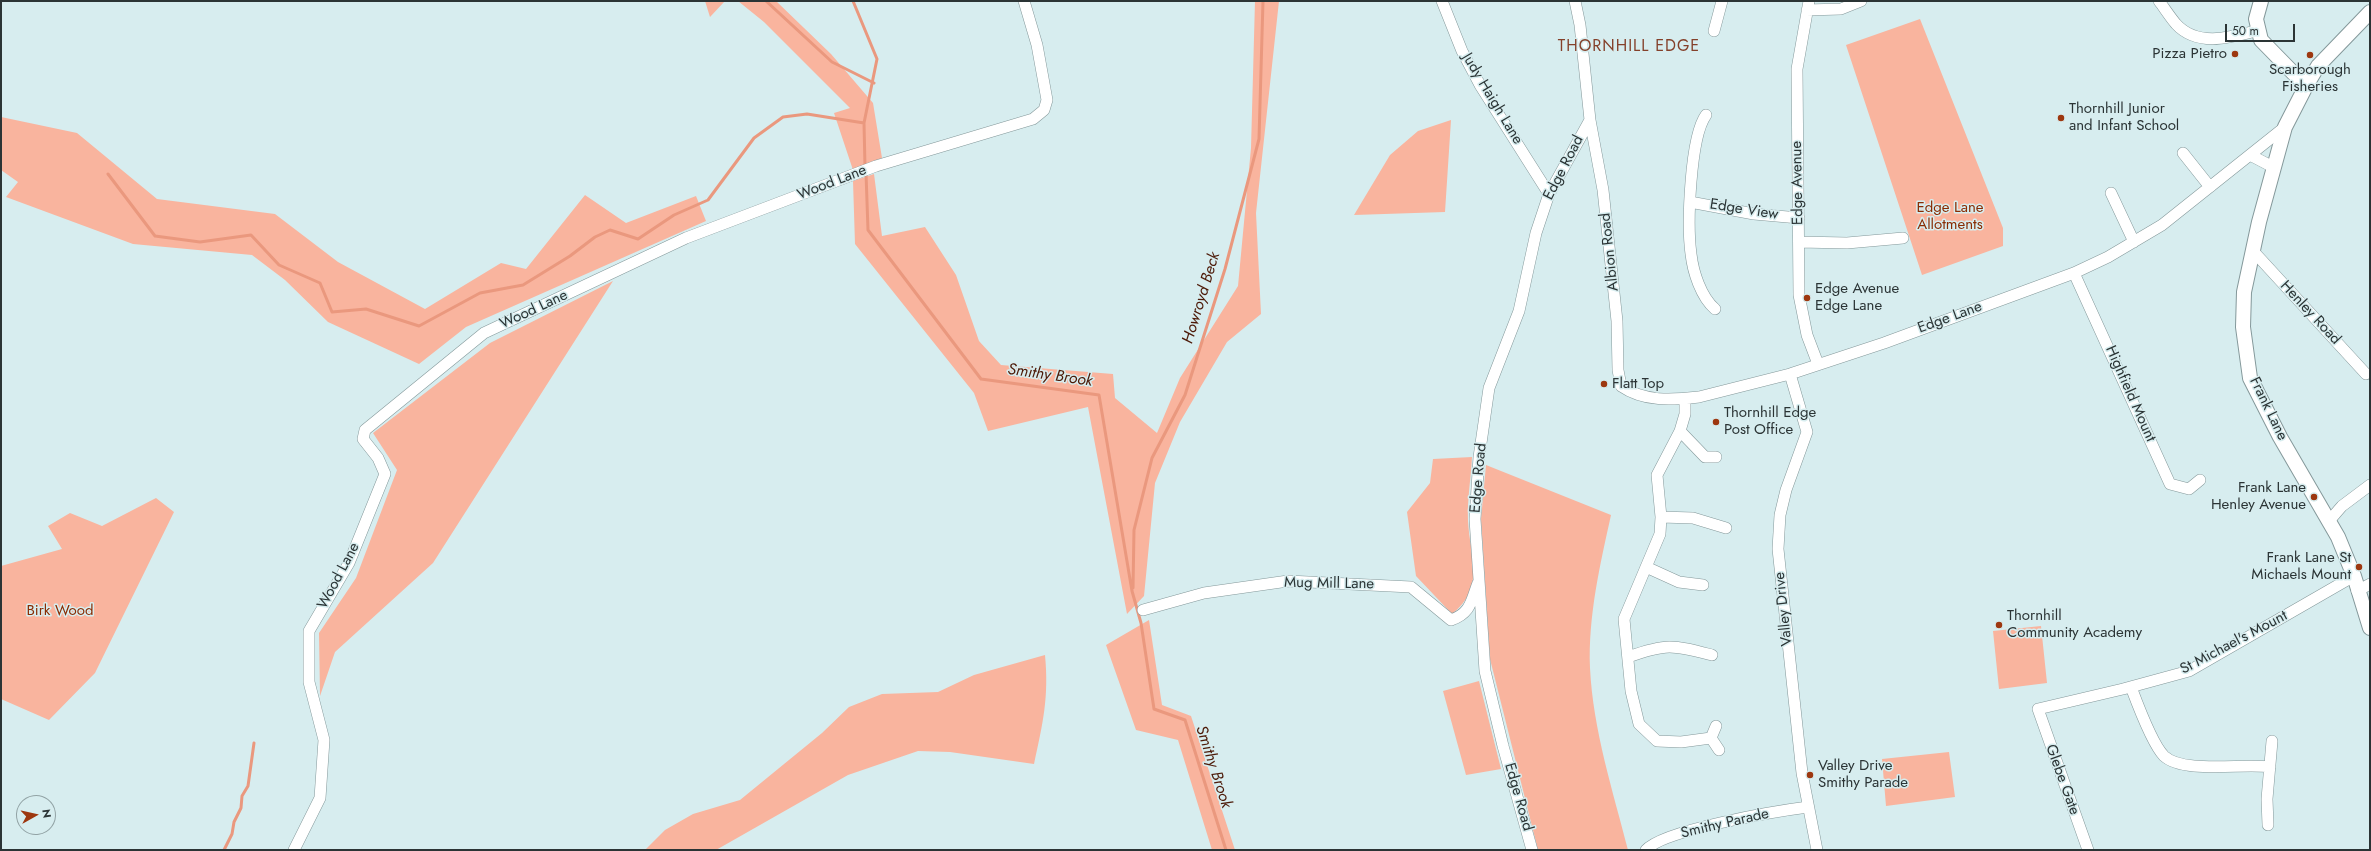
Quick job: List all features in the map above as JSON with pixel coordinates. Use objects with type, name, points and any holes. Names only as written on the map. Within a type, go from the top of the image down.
[{"type":"street","name":"Wood Lane","points":[[294,850],[320,798],[321,786],[324,740],[309,682],[309,631],[349,563],[385,474],[378,458],[363,439],[365,430],[484,333],[686,238],[876,166],[1033,119],[1044,110],[1048,100],[1037,45],[1024,1]]},
{"type":"street","name":"Judy Haigh Lane","points":[[1442,1],[1462,51],[1480,85],[1549,194]]},
{"type":"street","points":[[1575,1],[1580,25]]},
{"type":"street","points":[[1580,25],[1583,1]]},
{"type":"street","points":[[1714,31],[1722,1]]},
{"type":"street","points":[[1808,5],[1841,9],[1861,1]]},
{"type":"street","points":[[2159,1],[2176,24],[2187,34],[2198,38],[2232,38],[2259,30]]},
{"type":"street","points":[[2261,1],[2256,18],[2262,40],[2306,86]]},
{"type":"street","name":"Edge Avenue","points":[[1808,5],[1797,69],[1799,295],[1807,335],[1818,364]]},
{"type":"street","name":"Frank Lane","points":[[2370,12],[2318,66],[2285,127],[2273,167],[2244,292],[2243,327],[2250,378],[2280,437],[2338,537],[2354,576],[2357,591],[2370,628]]},
{"type":"street","name":"Albion Road","points":[[1580,25],[1590,120],[1604,198],[1618,321],[1618,370],[1620,386]]},
{"type":"street","name":"Edge View","points":[[1706,115],[1700,123],[1690,202],[1691,255],[1703,293],[1715,309]]},
{"type":"street","name":"Edge Road","points":[[1532,850],[1503,746],[1485,671],[1475,519],[1479,457],[1489,388],[1519,311],[1536,234],[1549,194],[1590,120]]},
{"type":"street","name":"Edge Lane","points":[[1620,386],[1633,394],[1645,398],[1685,399],[1714,394],[1790,374],[1884,343],[2074,273],[2134,242],[2162,225],[2285,127]]},
{"type":"street","points":[[2183,153],[2210,187]]},
{"type":"street","points":[[2250,155],[2273,167]]},
{"type":"street","points":[[2111,193],[2134,242]]},
{"type":"street","name":"Edge View","points":[[1690,202],[1754,214],[1799,218]]},
{"type":"street","points":[[1799,242],[1847,243],[1903,238]]},
{"type":"street","name":"Henley Road","points":[[2254,252],[2366,374]]},
{"type":"street","name":"Highfield Mount","points":[[2074,273],[2170,484],[2189,489],[2200,480]]},
{"type":"street","name":"Valley Drive","points":[[1790,374],[1807,432],[1786,490],[1780,515],[1778,549],[1808,807],[1817,850]]},
{"type":"street","points":[[1685,399],[1685,414],[1680,431],[1657,475],[1661,517],[1660,534],[1624,619],[1631,691],[1639,724],[1657,741],[1681,742],[1711,738]]},
{"type":"street","points":[[1680,431],[1700,449],[1705,457],[1716,457]]},
{"type":"street","points":[[2329,521],[2342,506],[2370,485]]},
{"type":"street","points":[[1661,517],[1693,518],[1726,528]]},
{"type":"street","points":[[1646,567],[1679,582],[1703,585]]},
{"type":"street","name":"St Michael's Mount","points":[[2038,709],[2131,687],[2189,671],[2354,576]]},
{"type":"street","name":"Mug Mill Lane","points":[[1143,610],[1204,593],[1288,581],[1411,587],[1451,620],[1463,616],[1470,606],[1479,578]]},
{"type":"street","points":[[2357,591],[2370,584]]},
{"type":"street","points":[[1628,657],[1655,647],[1676,646],[1712,655]]},
{"type":"street","points":[[2131,687],[2159,749],[2170,760],[2194,766],[2270,767]]},
{"type":"street","name":"Glebe Gate","points":[[2038,709],[2088,850]]},
{"type":"street","points":[[1711,738],[1716,726]]},
{"type":"street","points":[[1711,738],[1720,750]]},
{"type":"street","points":[[2268,825],[2267,799],[2272,741]]},
{"type":"street","name":"Smithy Parade","points":[[1646,850],[1660,839],[1720,824],[1808,807]]},
{"type":"green space","points":[[705,1],[725,1],[710,17]]},
{"type":"green space","points":[[738,1],[776,1],[831,54],[873,103],[882,158],[853,170],[834,113],[850,108],[764,22]]},
{"type":"green space","points":[[1255,1],[1279,1],[1256,213],[1261,314],[1227,342],[1180,422],[1155,483],[1144,596],[1127,614],[1088,407],[988,431],[974,393],[855,244],[853,181],[874,174],[882,236],[925,227],[956,275],[979,341],[1001,365],[1113,374],[1115,398],[1157,433],[1180,378],[1238,286],[1251,148]]},
{"type":"green space","name":"Edge Lane Allotments","points":[[1920,19],[2003,228],[2003,246],[1922,275],[1846,45]]},
{"type":"green space","points":[[1,117],[77,133],[157,199],[275,214],[338,262],[425,309],[501,263],[526,269],[585,195],[626,223],[696,196],[706,221],[466,327],[419,364],[328,322],[285,280],[252,255],[133,244],[6,197],[18,182],[1,170]]},
{"type":"green space","points":[[1451,120],[1445,212],[1354,215],[1390,155],[1418,131]]},
{"type":"green space","points":[[613,281],[433,563],[335,652],[320,696],[319,633],[356,578],[397,470],[373,433],[490,343]]},
{"type":"green space","points":[[1472,457],[1468,521],[1474,571],[1473,582],[1463,604],[1452,614],[1416,576],[1407,512],[1430,483],[1433,459]]},
{"type":"green space","points":[[1486,465],[1611,515],[1593,610],[1590,668],[1599,737],[1628,850],[1538,850],[1490,659],[1481,519]]},
{"type":"green space","name":"Birk Wood","points":[[156,498],[174,512],[95,673],[49,720],[1,699],[1,566],[62,549],[48,526],[70,513],[102,526]]},
{"type":"green space","points":[[1149,620],[1162,705],[1191,716],[1235,850],[1212,850],[1178,740],[1136,730],[1106,645]]},
{"type":"green space","points":[[2041,626],[2047,683],[1999,689],[1993,631]]},
{"type":"green space","points":[[1045,655],[1046,697],[1034,764],[950,752],[918,751],[848,775],[716,850],[645,850],[665,830],[693,814],[740,800],[822,733],[849,707],[882,694],[938,692],[974,675]]},
{"type":"green space","points":[[1479,681],[1501,769],[1466,775],[1443,691]]},
{"type":"green space","points":[[1949,752],[1955,797],[1886,806],[1882,759]]},
{"type":"waterway","points":[[766,1],[832,62],[874,83]]},
{"type":"waterway","name":"Smithy Brook","points":[[853,1],[877,59],[864,123],[865,167]]},
{"type":"waterway","name":"Howroyd Beck","points":[[1133,588],[1134,530],[1152,458],[1185,395],[1225,269],[1259,139],[1263,1]]},
{"type":"waterway","points":[[108,174],[155,236],[200,242],[251,235],[279,265],[320,283],[332,312],[366,309],[419,326],[480,293],[523,285],[570,256],[595,237],[610,230],[638,239],[674,215],[708,200],[754,138],[783,117],[807,114],[864,123]]},
{"type":"waterway","name":"Smithy Brook","points":[[866,173],[868,230],[981,379],[1099,395],[1132,591],[1141,623],[1154,709],[1185,720],[1226,850]]},
{"type":"waterway","points":[[224,850],[232,834],[234,822],[241,808],[242,796],[248,786],[254,743]]},
{"type":"place","name":"Pizza Pietro","points":[[2235,54]]},
{"type":"place","name":"Scarborough Fisheries","points":[[2310,55]]},
{"type":"place","name":"Thornhill Junior and Infant School","points":[[2061,118]]},
{"type":"place","name":"Edge Avenue Edge Lane","points":[[1807,298]]},
{"type":"place","name":"Flatt Top","points":[[1604,384]]},
{"type":"place","name":"Thornhill Edge Post Office","points":[[1716,422]]},
{"type":"place","name":"Frank Lane Henley Avenue","points":[[2314,497]]},
{"type":"place","name":"Frank Lane St Michaels Mount","points":[[2359,567]]},
{"type":"place","name":"Thornhill Community Academy","points":[[1999,625]]},
{"type":"place","name":"Valley Drive Smithy Parade","points":[[1810,775]]},
{"type":"district","name":"THORNHILL EDGE","points":[[1629,47]]}]
